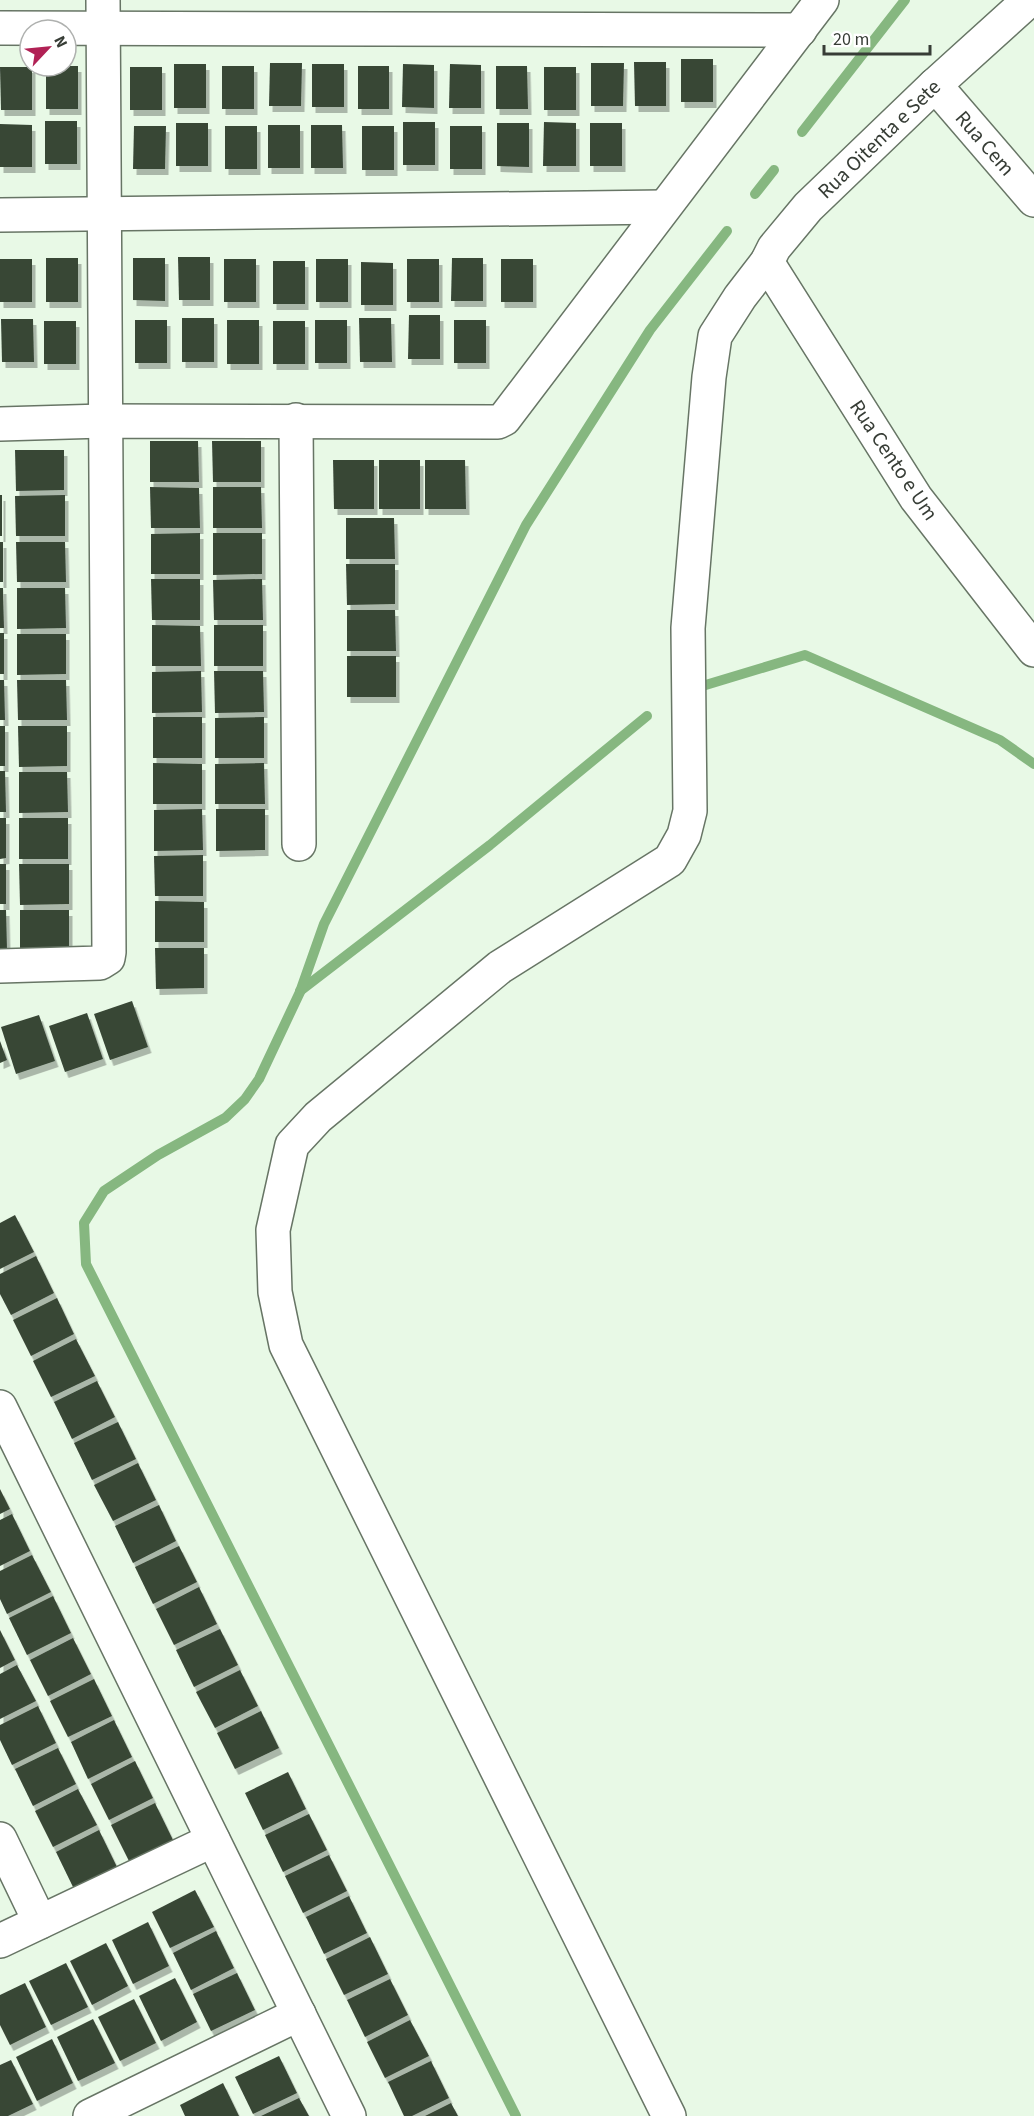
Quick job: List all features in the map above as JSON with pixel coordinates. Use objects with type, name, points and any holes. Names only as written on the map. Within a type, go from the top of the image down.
[{"type":"street","points":[[0,424],[296,420],[498,422],[504,419],[822,0]]},
{"type":"street","name":"Rua Oitenta e Sete","points":[[669,2116],[286,1345],[275,1292],[273,1230],[292,1145],[318,1117],[500,967],[670,860],[684,835],[690,812],[688,628],[709,377],[715,336],[740,297],[767,262],[774,248],[808,207],[935,85],[1029,0]]},
{"type":"street","points":[[0,28],[103,15],[800,30]]},
{"type":"street","points":[[0,966],[100,963],[108,958],[109,952],[103,15]]},
{"type":"street","name":"Rua Cem","points":[[935,85],[1034,200]]},
{"type":"street","points":[[0,215],[664,207]]},
{"type":"street","name":"Rua Cento e Um","points":[[767,262],[916,498],[1034,650]]},
{"type":"street","points":[[296,420],[299,844]]},
{"type":"street","points":[[0,1407],[349,2116]]},
{"type":"street","points":[[0,1839],[40,1922]]},
{"type":"street","points":[[0,1941],[213,1840]]},
{"type":"street","points":[[90,2116],[138,2106],[299,2014]]},
{"type":"building","points":[[681,59],[713,59],[713,102],[681,102]]},
{"type":"building","points":[[634,62],[666,62],[666,106],[635,106]]},
{"type":"building","points":[[270,63],[302,63],[301,106],[269,106]]},
{"type":"building","points":[[591,63],[624,63],[623,106],[591,106]]},
{"type":"building","points":[[174,64],[206,64],[206,108],[174,108]]},
{"type":"building","points":[[312,64],[344,64],[344,107],[312,107]]},
{"type":"building","points":[[403,64],[434,65],[434,108],[402,107]]},
{"type":"building","points":[[450,64],[481,65],[481,108],[449,108]]},
{"type":"building","points":[[222,66],[254,66],[254,109],[222,109]]},
{"type":"building","points":[[358,66],[389,66],[389,109],[358,109]]},
{"type":"building","points":[[496,66],[527,66],[528,109],[496,109]]},
{"type":"building","points":[[0,67],[18,67],[18,78],[32,78],[32,110],[1,110]]},
{"type":"building","points":[[130,67],[162,67],[162,110],[130,110]]},
{"type":"building","points":[[544,67],[576,67],[576,110],[544,110]]},
{"type":"building","points":[[46,78],[78,78],[78,109],[46,109]]},
{"type":"building","points":[[45,121],[77,121],[77,164],[45,164]]},
{"type":"building","points":[[403,122],[435,122],[435,165],[403,165]]},
{"type":"building","points":[[544,122],[576,123],[576,166],[543,166]]},
{"type":"building","points":[[176,123],[208,123],[208,166],[176,166]]},
{"type":"building","points":[[497,123],[529,123],[529,167],[497,166]]},
{"type":"building","points":[[590,123],[622,123],[622,166],[590,166]]},
{"type":"building","points":[[0,124],[32,125],[32,167],[0,167]]},
{"type":"building","points":[[268,125],[300,125],[300,168],[268,168]]},
{"type":"building","points":[[311,125],[342,125],[343,168],[311,168]]},
{"type":"building","points":[[134,126],[166,126],[165,169],[133,169]]},
{"type":"building","points":[[225,126],[257,126],[257,169],[225,169]]},
{"type":"building","points":[[362,126],[394,126],[394,170],[362,170]]},
{"type":"building","points":[[450,126],[482,126],[482,169],[450,169]]},
{"type":"building","points":[[178,257],[210,257],[210,300],[179,300]]},
{"type":"building","points":[[46,258],[78,258],[78,302],[46,302]]},
{"type":"building","points":[[133,258],[165,258],[165,301],[133,300]]},
{"type":"building","points":[[452,258],[483,258],[483,301],[451,301]]},
{"type":"building","points":[[0,259],[32,259],[32,302],[0,302]]},
{"type":"building","points":[[224,259],[256,259],[256,302],[224,302]]},
{"type":"building","points":[[316,259],[348,259],[348,302],[316,302]]},
{"type":"building","points":[[407,259],[439,259],[439,302],[407,302]]},
{"type":"building","points":[[501,259],[533,259],[533,302],[501,302]]},
{"type":"building","points":[[273,261],[305,261],[305,304],[273,304]]},
{"type":"building","points":[[361,262],[393,263],[393,305],[361,305]]},
{"type":"building","points":[[409,315],[440,315],[440,359],[408,359]]},
{"type":"building","points":[[182,318],[214,318],[214,362],[182,362]]},
{"type":"building","points":[[359,318],[391,318],[392,362],[360,362]]},
{"type":"building","points":[[1,319],[33,319],[34,362],[2,362]]},
{"type":"building","points":[[135,320],[167,320],[167,363],[135,363]]},
{"type":"building","points":[[227,320],[259,320],[259,364],[227,364]]},
{"type":"building","points":[[315,320],[347,320],[347,363],[315,363]]},
{"type":"building","points":[[454,320],[486,320],[486,363],[454,363]]},
{"type":"building","points":[[44,321],[76,321],[76,364],[44,364]]},
{"type":"building","points":[[273,321],[305,321],[305,364],[273,364]]},
{"type":"building","points":[[150,441],[198,441],[199,482],[150,482]]},
{"type":"building","points":[[212,441],[261,441],[261,482],[213,482]]},
{"type":"building","points":[[15,450],[64,450],[64,490],[16,491]]},
{"type":"building","points":[[333,460],[374,460],[374,509],[334,509]]},
{"type":"building","points":[[379,460],[420,460],[420,509],[379,509]]},
{"type":"building","points":[[425,460],[465,460],[466,509],[425,509]]},
{"type":"building","points":[[150,487],[199,488],[200,528],[151,528]]},
{"type":"building","points":[[213,487],[261,487],[262,528],[213,528]]},
{"type":"building","points":[[0,495],[2,495],[2,536],[0,536]]},
{"type":"building","points":[[65,495],[65,536],[16,536],[15,496]]},
{"type":"building","points":[[346,518],[394,518],[395,559],[346,559]]},
{"type":"building","points":[[200,533],[200,574],[151,574],[151,534]]},
{"type":"building","points":[[213,533],[262,533],[262,574],[213,575]]},
{"type":"building","points":[[0,542],[3,542],[3,582],[0,582]]},
{"type":"building","points":[[16,542],[65,542],[66,582],[17,582]]},
{"type":"building","points":[[346,564],[395,564],[395,604],[347,605]]},
{"type":"building","points":[[151,579],[200,579],[200,620],[152,620]]},
{"type":"building","points":[[262,579],[263,620],[214,620],[213,580]]},
{"type":"building","points":[[0,588],[3,588],[4,628],[0,628]]},
{"type":"building","points":[[17,588],[65,588],[66,628],[17,629]]},
{"type":"building","points":[[347,610],[395,610],[396,651],[347,651]]},
{"type":"building","points":[[152,625],[200,626],[201,666],[152,666]]},
{"type":"building","points":[[214,625],[263,625],[263,666],[214,666]]},
{"type":"building","points":[[0,633],[4,633],[4,674],[0,674]]},
{"type":"building","points":[[17,634],[66,634],[66,674],[17,675]]},
{"type":"building","points":[[347,656],[396,656],[396,697],[347,697]]},
{"type":"building","points":[[201,671],[202,712],[152,713],[152,672]]},
{"type":"building","points":[[214,671],[263,671],[264,712],[215,713]]},
{"type":"building","points":[[0,680],[4,680],[5,720],[0,720]]},
{"type":"building","points":[[17,680],[66,680],[67,720],[18,720]]},
{"type":"building","points":[[153,717],[202,717],[202,758],[153,758]]},
{"type":"building","points":[[264,717],[264,758],[215,758],[215,718]]},
{"type":"building","points":[[0,726],[5,726],[5,766],[0,766]]},
{"type":"building","points":[[18,726],[67,726],[67,766],[19,767]]},
{"type":"building","points":[[153,763],[202,764],[202,804],[153,804]]},
{"type":"building","points":[[264,763],[265,804],[215,804],[215,764]]},
{"type":"building","points":[[0,771],[5,771],[6,812],[0,812]]},
{"type":"building","points":[[19,772],[67,772],[68,812],[19,813]]},
{"type":"building","points":[[202,809],[203,850],[154,851],[154,810]]},
{"type":"building","points":[[216,809],[265,809],[265,850],[216,851]]},
{"type":"building","points":[[0,818],[6,818],[6,858],[0,859]]},
{"type":"building","points":[[19,818],[68,818],[68,859],[19,859]]},
{"type":"building","points":[[203,855],[203,896],[155,896],[154,856]]},
{"type":"building","points":[[0,864],[6,864],[6,904],[0,904]]},
{"type":"building","points":[[19,864],[69,864],[69,904],[20,905]]},
{"type":"building","points":[[155,901],[204,902],[204,942],[155,942]]},
{"type":"building","points":[[0,910],[6,910],[7,950],[0,950]]},
{"type":"building","points":[[20,910],[69,910],[69,950],[20,951]]},
{"type":"building","points":[[155,948],[204,948],[204,988],[156,989]]},
{"type":"building","points":[[132,1001],[148,1047],[110,1060],[94,1014]]},
{"type":"building","points":[[87,1013],[103,1059],[65,1072],[49,1026]]},
{"type":"building","points":[[39,1015],[55,1061],[16,1074],[1,1027]]},
{"type":"building","points":[[0,1041],[7,1060],[0,1063]]},
{"type":"building","points":[[15,1215],[34,1252],[0,1269],[0,1223]]},
{"type":"building","points":[[36,1256],[54,1293],[11,1315],[0,1294],[0,1274]]},
{"type":"building","points":[[57,1298],[74,1334],[31,1356],[13,1320]]},
{"type":"building","points":[[76,1339],[95,1376],[51,1397],[33,1361]]},
{"type":"building","points":[[97,1381],[115,1417],[72,1439],[54,1402]]},
{"type":"building","points":[[118,1422],[136,1459],[92,1480],[74,1443]]},
{"type":"building","points":[[138,1463],[156,1500],[113,1521],[94,1485]]},
{"type":"building","points":[[0,1489],[10,1509],[0,1514]]},
{"type":"building","points":[[159,1505],[176,1541],[133,1563],[115,1526]]},
{"type":"building","points":[[12,1514],[30,1551],[0,1566],[0,1520]]},
{"type":"building","points":[[179,1546],[197,1582],[153,1604],[135,1567]]},
{"type":"building","points":[[32,1555],[51,1592],[7,1614],[0,1599],[0,1571]]},
{"type":"building","points":[[199,1587],[217,1624],[174,1645],[156,1609]]},
{"type":"building","points":[[53,1596],[71,1633],[27,1655],[9,1618]]},
{"type":"building","points":[[220,1629],[238,1665],[194,1687],[176,1650]]},
{"type":"building","points":[[0,1630],[15,1660],[0,1668]]},
{"type":"building","points":[[73,1638],[91,1674],[48,1696],[30,1660]]},
{"type":"building","points":[[17,1665],[36,1701],[0,1719],[0,1674]]},
{"type":"building","points":[[240,1670],[258,1706],[215,1728],[196,1692]]},
{"type":"building","points":[[94,1679],[112,1716],[68,1737],[50,1701]]},
{"type":"building","points":[[38,1706],[56,1743],[12,1765],[0,1740],[0,1725]]},
{"type":"building","points":[[261,1711],[279,1748],[235,1769],[217,1733]]},
{"type":"building","points":[[114,1720],[132,1757],[88,1779],[71,1742]]},
{"type":"building","points":[[58,1748],[76,1784],[33,1806],[15,1769]]},
{"type":"building","points":[[135,1761],[153,1798],[109,1820],[91,1784]]},
{"type":"building","points":[[288,1772],[306,1809],[263,1830],[245,1793]]},
{"type":"building","points":[[78,1789],[97,1825],[53,1847],[35,1811]]},
{"type":"building","points":[[155,1803],[173,1840],[129,1861],[111,1825]]},
{"type":"building","points":[[309,1814],[327,1850],[283,1872],[265,1835]]},
{"type":"building","points":[[99,1830],[117,1867],[74,1889],[56,1852]]},
{"type":"building","points":[[329,1855],[347,1891],[303,1913],[285,1876]]},
{"type":"building","points":[[195,1890],[214,1927],[170,1948],[152,1912]]},
{"type":"building","points":[[349,1896],[367,1933],[324,1954],[306,1917]]},
{"type":"building","points":[[148,1922],[169,1966],[133,1984],[112,1940]]},
{"type":"building","points":[[216,1931],[234,1968],[191,1990],[173,1953]]},
{"type":"building","points":[[370,1937],[388,1974],[344,1995],[326,1959]]},
{"type":"building","points":[[106,1943],[128,1986],[92,2005],[70,1961]]},
{"type":"building","points":[[66,1963],[88,2007],[51,2025],[29,1981]]},
{"type":"building","points":[[237,1973],[255,2010],[211,2031],[193,1994]]},
{"type":"building","points":[[175,1978],[197,2022],[161,2041],[139,1996]]},
{"type":"building","points":[[390,1979],[408,2015],[365,2037],[347,2000]]},
{"type":"building","points":[[25,1983],[46,2027],[10,2045],[0,2025],[0,1995]]},
{"type":"building","points":[[134,1999],[156,2043],[120,2061],[98,2017]]},
{"type":"building","points":[[93,2019],[115,2063],[78,2081],[57,2037]]},
{"type":"building","points":[[410,2020],[429,2056],[385,2078],[367,2042]]},
{"type":"building","points":[[52,2039],[73,2083],[37,2101],[16,2057]]},
{"type":"building","points":[[279,2056],[297,2093],[253,2114],[235,2077]]},
{"type":"building","points":[[11,2060],[33,2104],[8,2116],[0,2116],[0,2065]]},
{"type":"building","points":[[431,2061],[449,2098],[412,2116],[404,2116],[388,2082]]},
{"type":"building","points":[[223,2083],[239,2116],[185,2116],[180,2105]]},
{"type":"building","points":[[299,2098],[309,2116],[261,2116]]},
{"type":"building","points":[[451,2103],[458,2116],[425,2116]]},
{"type":"waterway","points":[[802,132],[905,0]]},
{"type":"waterway","points":[[755,194],[774,170]]},
{"type":"waterway","points":[[516,2116],[86,1264],[84,1223],[104,1191],[158,1155],[225,1118],[245,1099],[259,1079],[300,992],[324,924],[526,525],[650,330],[727,231]]},
{"type":"waterway","points":[[699,687],[805,655],[1000,740],[1034,764]]},
{"type":"waterway","points":[[300,991],[490,845],[647,716]]}]
